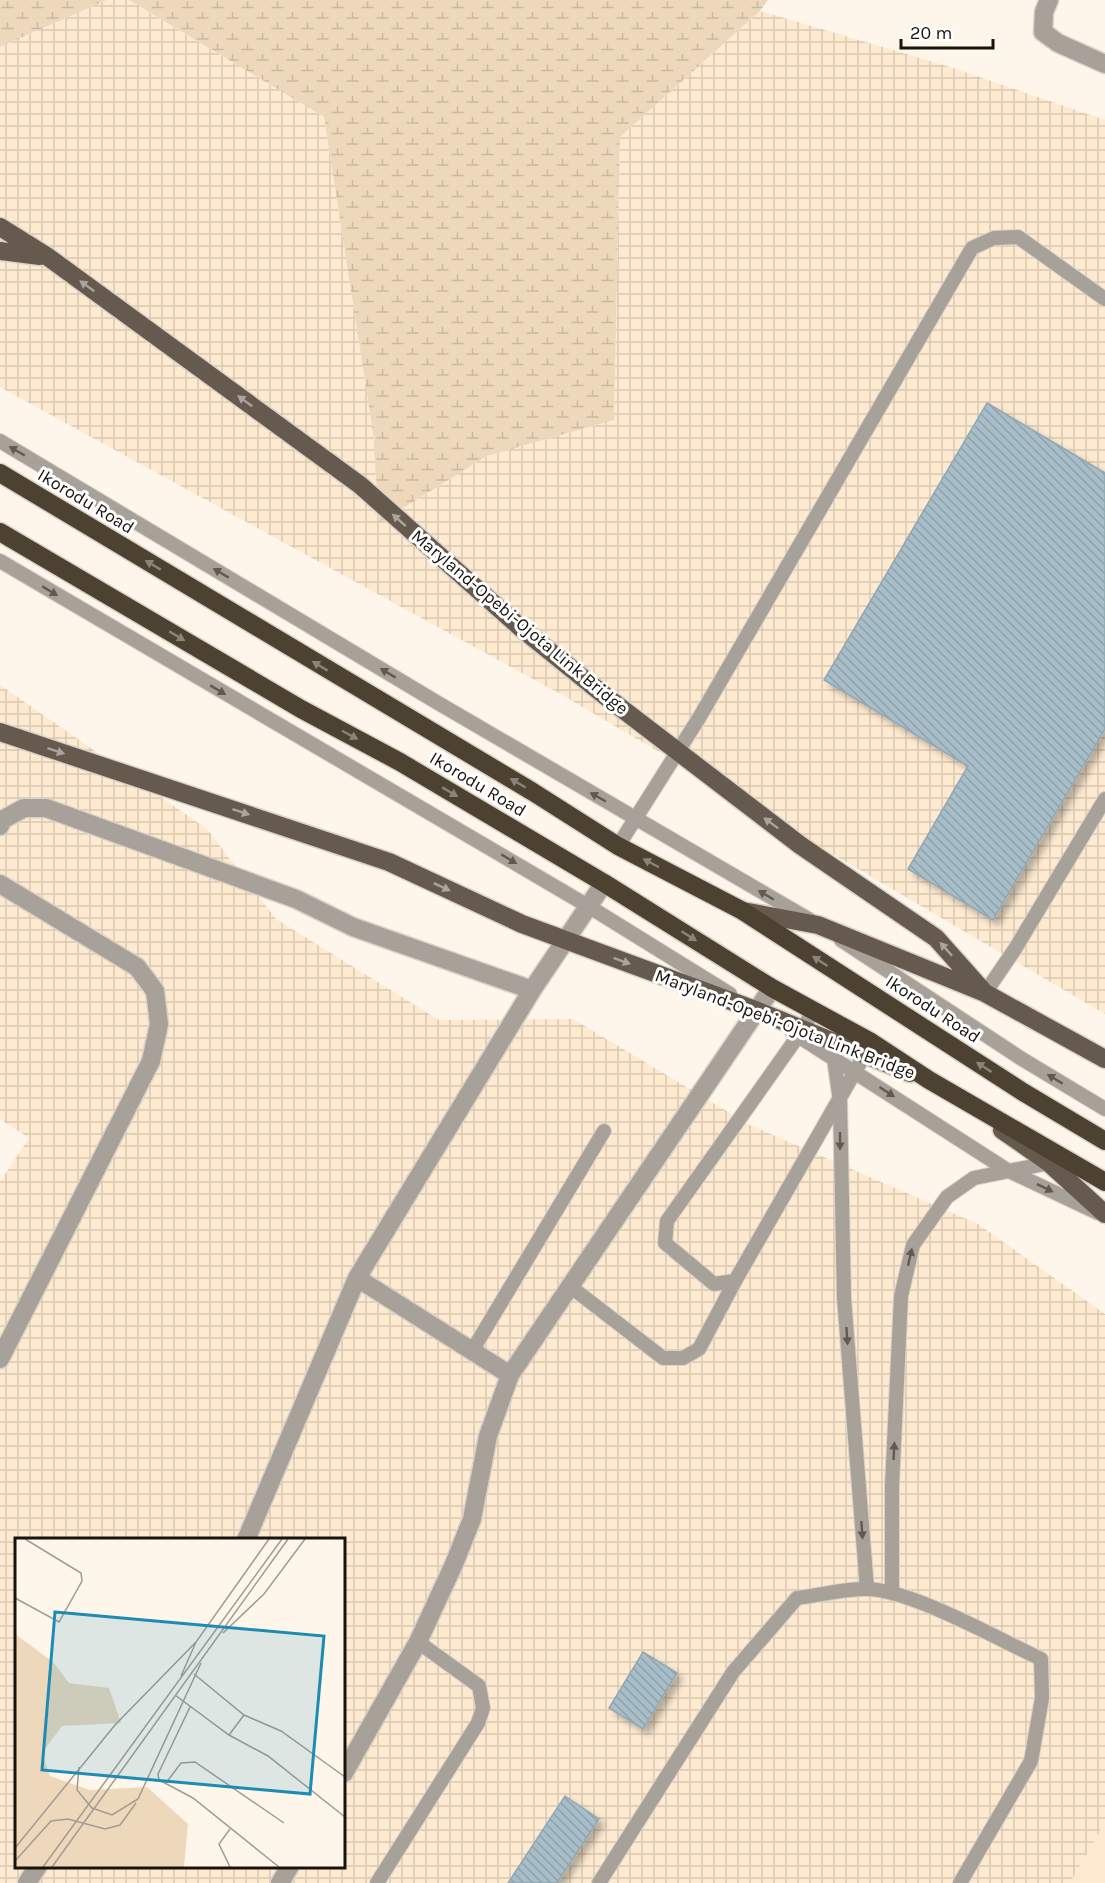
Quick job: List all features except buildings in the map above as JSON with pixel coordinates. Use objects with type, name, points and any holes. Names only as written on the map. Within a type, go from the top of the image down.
[{"type":"highway","name":"Ikorodu Road","points":[[0,473],[424,729],[533,792],[618,846],[741,910],[1023,1092],[1105,1141]]},
{"type":"highway","name":"Ikorodu Road","points":[[0,532],[301,709],[400,762],[604,883],[772,988],[830,1020],[868,1048],[929,1080],[1105,1182]]},
{"type":"main road","name":"Maryland-Opebi-Ojota Link Bridge","points":[[0,227],[48,257],[360,485],[521,628],[677,752],[800,845],[936,938],[985,993]]},
{"type":"main road","name":"Maryland-Opebi-Ojota Link Bridge","points":[[0,250],[48,257]]},
{"type":"main road","name":"Maryland-Opebi-Ojota Link Bridge","points":[[0,732],[389,862],[522,924],[758,1011],[833,1049],[868,1048]]},
{"type":"main road","name":"Ikorodu Road","points":[[741,910],[818,925],[985,993],[1105,1059]]},
{"type":"main road","name":"Ikorodu Road","points":[[929,1080],[1048,1162],[1105,1215]]},
{"type":"street","points":[[1049,0],[1044,12],[1043,32],[1058,43],[1105,64]]},
{"type":"street","points":[[0,826],[2,820],[24,808],[46,808],[296,899],[353,927],[532,990]]},
{"type":"street","points":[[246,1538],[357,1278],[532,990],[604,883]]},
{"type":"street","points":[[0,884],[137,967],[155,991],[159,1024],[151,1061],[0,1359]]},
{"type":"street","points":[[345,1771],[418,1642],[472,1519],[488,1436],[510,1375],[772,988]]},
{"type":"street","points":[[357,1278],[510,1375]]},
{"type":"street","points":[[27,1883],[37,1868]]},
{"type":"street","points":[[280,1883],[289,1868]]},
{"type":"lane","points":[[618,846],[677,752],[972,248],[994,238],[1018,237],[1105,299]]},
{"type":"lane","points":[[0,441],[438,704],[818,925],[1022,1059],[1105,1109]]},
{"type":"lane","points":[[0,561],[588,906],[758,1011]]},
{"type":"lane","points":[[985,993],[1015,949],[1105,799]]},
{"type":"lane","points":[[735,1281],[714,1284],[666,1243],[667,1221],[801,1032],[813,1011]]},
{"type":"lane","points":[[830,1020],[840,1101],[844,1298],[867,1589]]},
{"type":"lane","points":[[571,1287],[663,1358],[683,1359],[699,1349],[735,1281],[840,1101],[868,1048]]},
{"type":"lane","points":[[833,1049],[855,1071],[1007,1170],[1105,1215]]},
{"type":"lane","points":[[472,1351],[604,1131]]},
{"type":"lane","points":[[892,1593],[892,1486],[901,1296],[913,1245],[947,1197],[974,1178],[1067,1159]]},
{"type":"lane","points":[[599,1883],[733,1672],[797,1598],[867,1589],[892,1593],[932,1608],[1041,1659],[1042,1698],[1031,1761],[960,1883]]},
{"type":"lane","points":[[377,1883],[478,1723],[483,1708],[479,1686],[418,1642]]},
{"type":"shaded area","points":[[107,0],[129,0],[324,117],[373,433],[379,523],[487,456],[614,420],[620,137],[760,11],[947,66],[1105,120],[1105,1014],[562,695],[0,387],[0,47]]},
{"type":"shaded area","points":[[0,685],[207,829],[276,919],[439,1020],[573,1019],[750,1125],[978,1224],[1105,1314],[1105,1822],[1070,1883],[0,1883],[0,1182],[29,1138],[0,1119]]},
{"type":"shaded area","points":[[1105,1822],[1105,1883],[1070,1883]]},
{"type":"green space","points":[[0,0],[107,0],[0,47]]},
{"type":"green space","points":[[129,0],[768,0],[760,11],[620,137],[614,420],[487,456],[379,523],[373,433],[324,117]]}]
